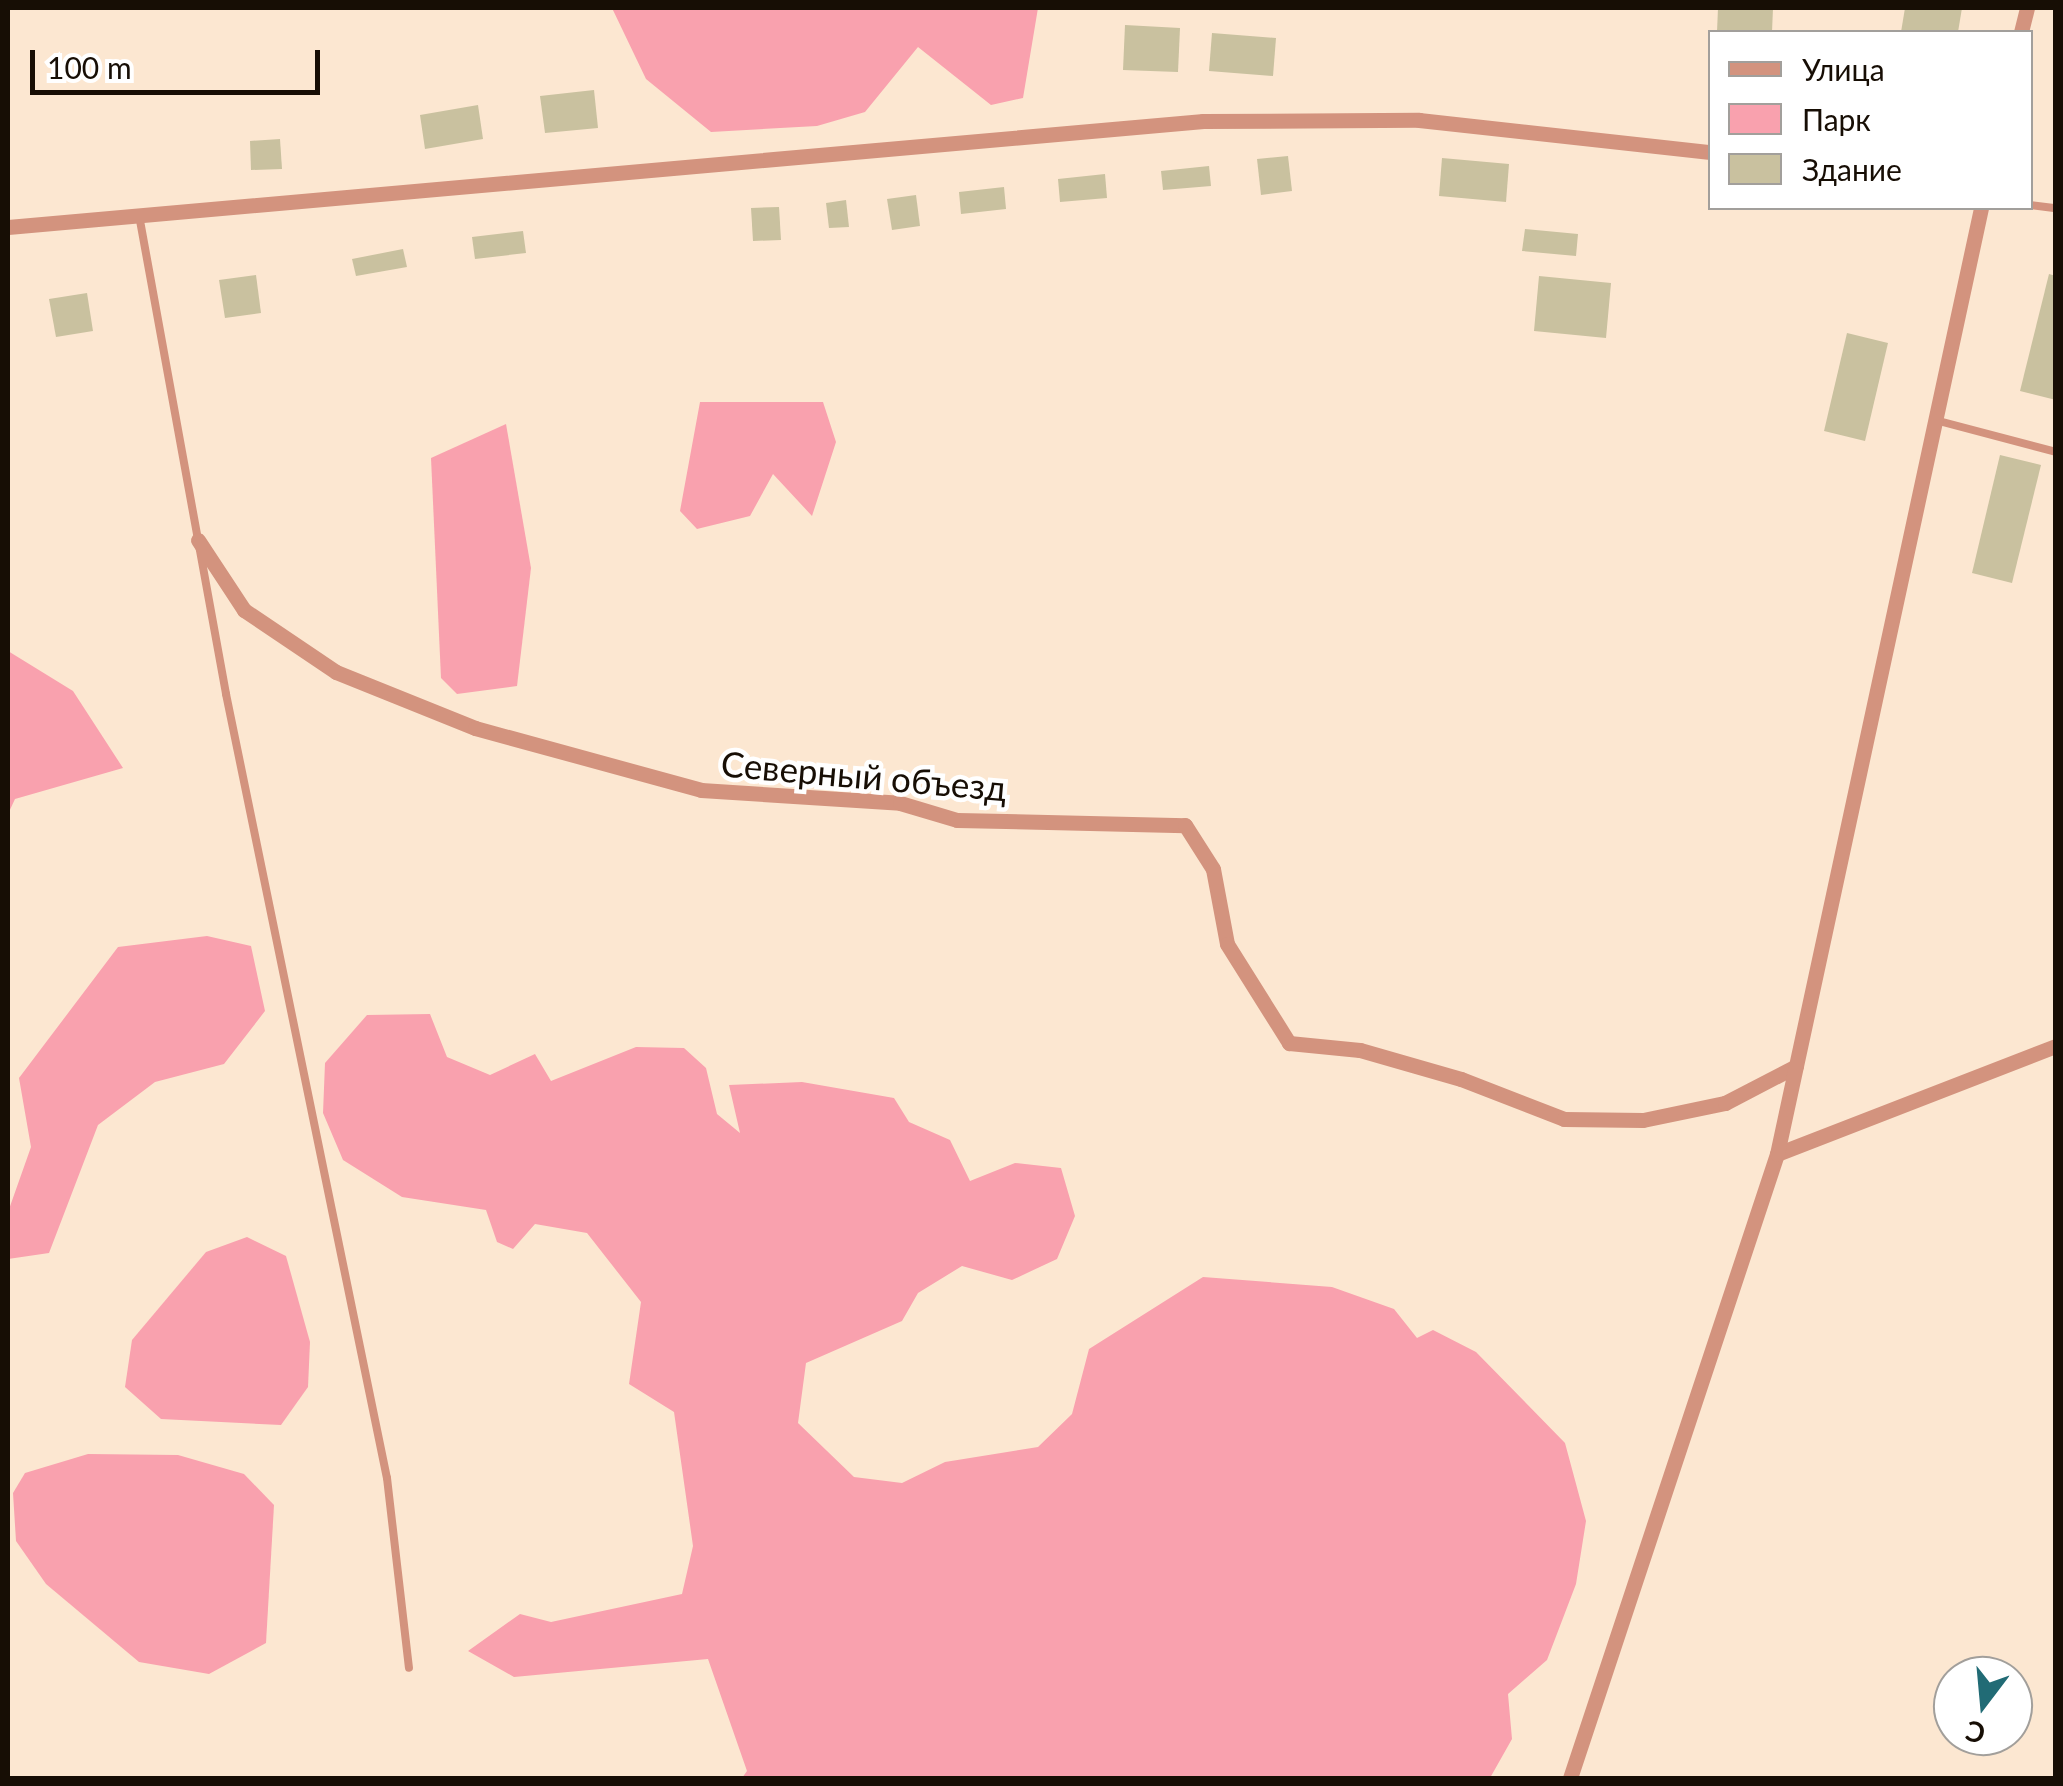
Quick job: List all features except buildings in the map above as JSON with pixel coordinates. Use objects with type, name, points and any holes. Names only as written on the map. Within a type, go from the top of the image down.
[{"type":"street","points":[[8,227],[1203,121],[1419,120],[1708,152]]},
{"type":"street","points":[[1570,1778],[1777,1154],[1981,210]]},
{"type":"street","name":"Северный объезд","points":[[198,540],[244,610],[336,672],[475,728],[700,790],[900,803],[957,820],[1185,825],[1213,868],[1227,944],[1289,1043],[1360,1050],[1462,1079],[1564,1119],[1644,1120],[1725,1102],[1796,1066]]},
{"type":"street","points":[[1777,1154],[2056,1046]]},
{"type":"lane","points":[[139,215],[198,540],[387,1478],[410,1668]]},
{"type":"lane","points":[[1935,420],[2056,452]]},
{"type":"green space","points":[[612,8],[1038,8],[1023,98],[991,105],[918,47],[865,112],[817,126],[711,132],[646,79]]},
{"type":"green space","points":[[700,402],[823,402],[836,442],[812,516],[773,474],[750,516],[697,529],[680,511]]},
{"type":"green space","points":[[506,424],[531,568],[517,686],[457,694],[441,678],[431,458]]},
{"type":"green space","points":[[8,651],[73,691],[123,768],[15,799],[8,814]]},
{"type":"green space","points":[[207,936],[251,946],[265,1011],[224,1064],[155,1082],[98,1125],[49,1253],[8,1259],[8,1212],[31,1147],[19,1078],[118,947]]},
{"type":"green space","points":[[430,1014],[447,1057],[490,1075],[535,1054],[551,1081],[636,1047],[684,1048],[706,1068],[717,1114],[740,1133],[729,1085],[802,1082],[894,1098],[909,1122],[950,1140],[970,1181],[1015,1163],[1061,1168],[1075,1216],[1057,1259],[1012,1280],[962,1266],[918,1293],[902,1321],[806,1363],[798,1423],[854,1477],[902,1483],[945,1462],[1038,1447],[1072,1414],[1089,1349],[1203,1277],[1332,1287],[1394,1309],[1417,1338],[1433,1330],[1476,1352],[1565,1443],[1586,1521],[1576,1584],[1547,1660],[1508,1694],[1512,1739],[1490,1778],[742,1778],[747,1771],[708,1659],[514,1677],[468,1651],[520,1614],[551,1622],[682,1594],[693,1546],[674,1412],[629,1384],[641,1302],[587,1233],[535,1224],[513,1249],[497,1242],[486,1210],[402,1197],[343,1160],[323,1113],[325,1063],[367,1015]]},
{"type":"green space","points":[[247,1237],[286,1256],[310,1342],[308,1387],[281,1425],[161,1419],[125,1387],[132,1340],[206,1252]]},
{"type":"green space","points":[[88,1454],[178,1455],[244,1474],[274,1505],[266,1643],[209,1674],[139,1662],[46,1584],[16,1541],[13,1493],[25,1473]]}]
